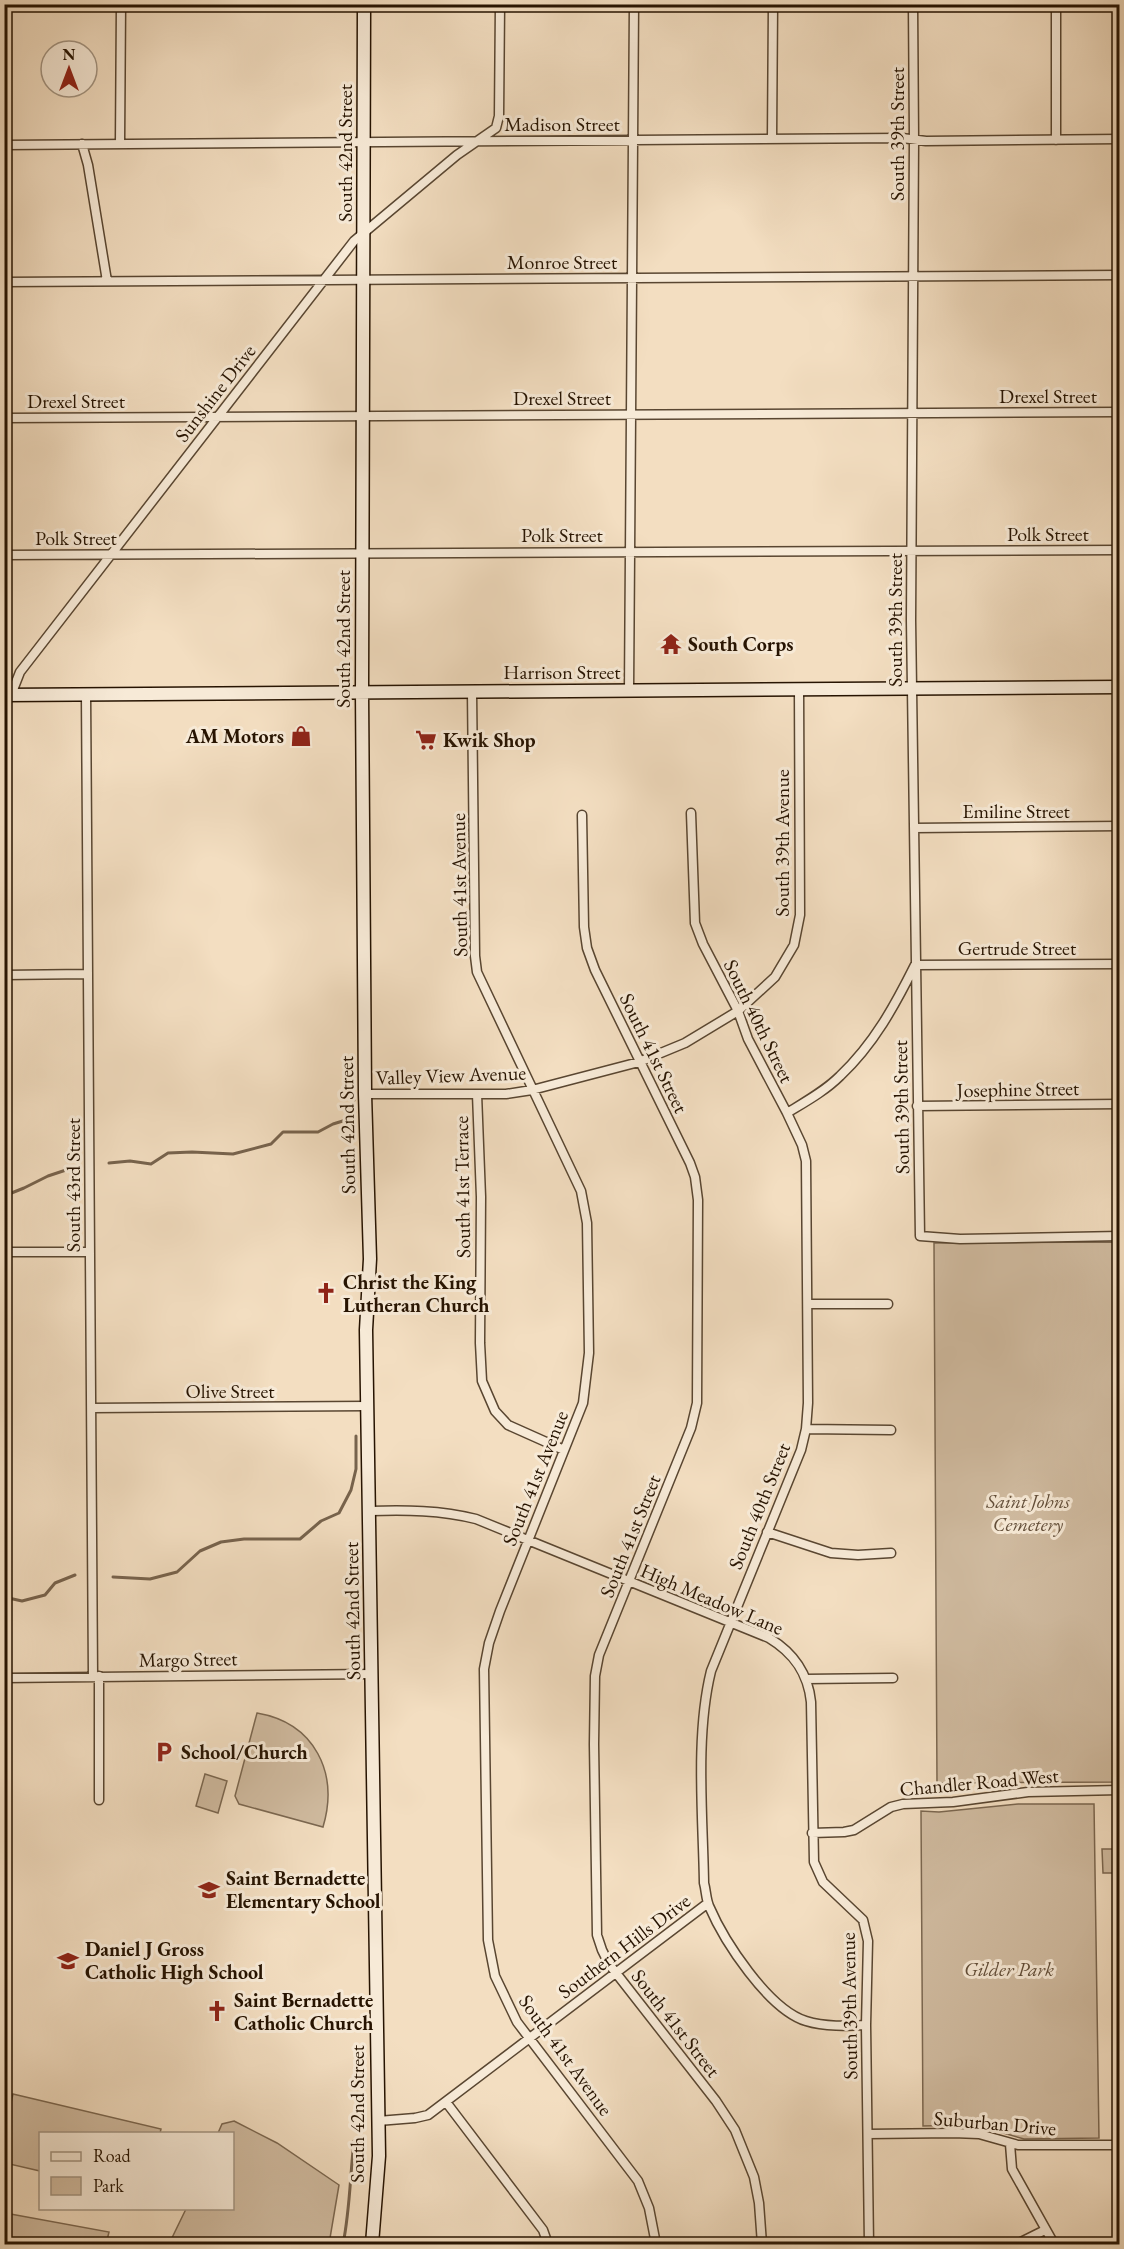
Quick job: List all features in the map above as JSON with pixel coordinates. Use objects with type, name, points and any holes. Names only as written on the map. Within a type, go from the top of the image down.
[{"type":"street","points":[[120,143],[121,4]]},
{"type":"street","name":"South 42nd Street","points":[[364,4],[362,692],[365,1094],[369,1259],[366,1330],[379,2156],[372,2244]]},
{"type":"street","points":[[477,141],[496,128],[498,124],[500,4]]},
{"type":"street","points":[[629,691],[634,4]]},
{"type":"street","points":[[772,139],[773,4]]},
{"type":"street","name":"South 39th Street","points":[[913,4],[912,689],[920,1236],[960,1239],[1119,1236]]},
{"type":"street","points":[[1056,4],[1056,140]]},
{"type":"street","name":"Madison Street","points":[[4,145],[772,139],[1119,139]]},
{"type":"street","name":"Sunshine Drive","points":[[8,695],[20,672],[350,245],[364,231],[477,141]]},
{"type":"street","points":[[82,144],[88,165],[107,281]]},
{"type":"street","name":"Monroe Street","points":[[4,282],[1119,275]]},
{"type":"street","name":"Drexel Street","points":[[4,418],[1119,412]]},
{"type":"street","name":"Polk Street","points":[[4,555],[1119,550]]},
{"type":"street","name":"Harrison Street","points":[[8,695],[1119,687]]},
{"type":"street","name":"South 39th Avenue","points":[[738,1011],[775,978],[790,954],[798,930],[801,900],[799,690]]},
{"type":"street","name":"South 41st Avenue","points":[[472,692],[477,972],[531,1090],[581,1191],[587,1223],[589,1353],[583,1403],[489,1643],[484,1669],[488,1940],[500,1991],[516,2022],[638,2181],[649,2208],[657,2244]]},
{"type":"street","name":"South 43rd Street","points":[[86,694],[89,1252],[99,1800]]},
{"type":"street","name":"South 40th Street","points":[[691,813],[695,923],[703,944],[738,1011],[748,1039],[802,1145],[806,1161],[808,1304],[808,1403],[806,1429],[801,1450],[729,1623],[711,1671],[704,1700],[702,1729],[704,1883],[708,1903],[722,1933],[756,1982],[788,2013],[807,2022],[839,2026],[866,2025]]},
{"type":"street","name":"South 41st Street","points":[[582,815],[584,927],[587,948],[595,970],[675,1133],[694,1177],[698,1200],[697,1403],[690,1428],[599,1655],[596,1676],[594,1744],[596,1923],[602,1950],[616,1973],[716,2101],[735,2130],[754,2177],[759,2203],[762,2244]]},
{"type":"street","name":"Emiline Street","points":[[914,828],[1119,826]]},
{"type":"street","name":"Gertrude Street","points":[[915,965],[1119,964]]},
{"type":"street","points":[[787,1113],[840,1077],[872,1041],[893,1010],[915,965]]},
{"type":"street","points":[[4,975],[87,974]]},
{"type":"street","name":"Valley View Avenue","points":[[365,1094],[506,1094],[531,1090],[639,1062],[686,1043],[738,1011]]},
{"type":"street","name":"South 41st Terrace","points":[[477,1094],[481,1197],[480,1351],[482,1381],[495,1411],[508,1425],[564,1450]]},
{"type":"street","name":"Josephine Street","points":[[917,1106],[1119,1104]]},
{"type":"street","points":[[4,1252],[89,1252]]},
{"type":"street","points":[[808,1304],[888,1304]]},
{"type":"street","name":"Olive Street","points":[[92,1408],[368,1407]]},
{"type":"street","points":[[806,1429],[891,1430]]},
{"type":"street","name":"High Meadow Lane","points":[[369,1511],[428,1510],[476,1520],[769,1638],[783,1646],[799,1664],[806,1679]]},
{"type":"street","points":[[767,1532],[831,1553],[858,1555],[891,1553]]},
{"type":"street","name":"Margo Street","points":[[4,1678],[372,1674]]},
{"type":"street","points":[[806,1679],[893,1678]]},
{"type":"street","name":"South 39th Avenue","points":[[806,1679],[811,1702],[814,1862],[823,1882],[863,1920],[868,1941],[866,2025],[869,2244]]},
{"type":"street","name":"Chandler Road West","points":[[812,1833],[844,1833],[854,1830],[891,1807],[903,1804],[953,1802],[1028,1792],[1119,1790]]},
{"type":"street","name":"Southern Hills Drive","points":[[378,2121],[428,2115],[708,1903]]},
{"type":"street","points":[[446,2102],[543,2230],[548,2244]]},
{"type":"street","name":"Suburban Drive","points":[[868,2134],[979,2134],[1018,2145],[1119,2145]]},
{"type":"street","points":[[1010,2144],[1011,2169],[1054,2244]]},
{"type":"street","points":[[1017,2244],[1045,2230]]},
{"type":"green space","name":"Saint Johns Cemetery","points":[[1119,1242],[1119,1782],[937,1783],[934,1243]]},
{"type":"green space","points":[[257,1713],[294,1727],[308,1739],[318,1754],[328,1788],[323,1827],[239,1804],[235,1796]]},
{"type":"green space","points":[[205,1774],[227,1781],[218,1813],[196,1806]]},
{"type":"green space","name":"Gilder Park","points":[[1018,1804],[1094,1804],[1099,2138],[1024,2139],[976,2125],[923,2126],[921,1811],[939,1812]]},
{"type":"green space","points":[[1102,1849],[1119,1849],[1119,1873],[1103,1873]]},
{"type":"green space","points":[[13,2094],[161,2129],[160,2132],[39,2132],[39,2171],[5,2163],[5,2128]]},
{"type":"green space","points":[[234,2121],[277,2143],[339,2185],[329,2244],[169,2244],[186,2210],[234,2210],[234,2132],[218,2132],[222,2124]]},
{"type":"green space","points":[[5,2213],[109,2232],[106,2244],[5,2244]]},
{"type":"waterway","points":[[109,1163],[130,1161],[151,1164],[168,1153],[233,1154],[271,1144],[283,1132],[318,1132],[346,1120],[354,1100]]},
{"type":"waterway","points":[[4,1196],[48,1176],[78,1166]]},
{"type":"waterway","points":[[113,1577],[150,1579],[177,1572],[200,1551],[221,1542],[244,1539],[300,1539],[321,1521],[339,1513],[351,1490],[356,1469],[356,1436]]},
{"type":"waterway","points":[[4,1597],[22,1601],[45,1595],[55,1583],[75,1575]]},
{"type":"waterway","points":[[343,2244],[349,2206],[354,2141]]},
{"type":"place","name":"South Corps","points":[[671,644]]},
{"type":"place","name":"AM Motors","points":[[301,736]]},
{"type":"place","name":"Kwik Shop","points":[[426,740]]},
{"type":"place","name":"Christ the King Lutheran Church","points":[[326,1293]]},
{"type":"place","name":"School/Church","points":[[164,1752]]},
{"type":"place","name":"Saint Bernadette Elementary School","points":[[209,1890]]},
{"type":"place","name":"Daniel J Gross Catholic High School","points":[[68,1961]]},
{"type":"place","name":"Saint Bernadette Catholic Church","points":[[217,2011]]}]
